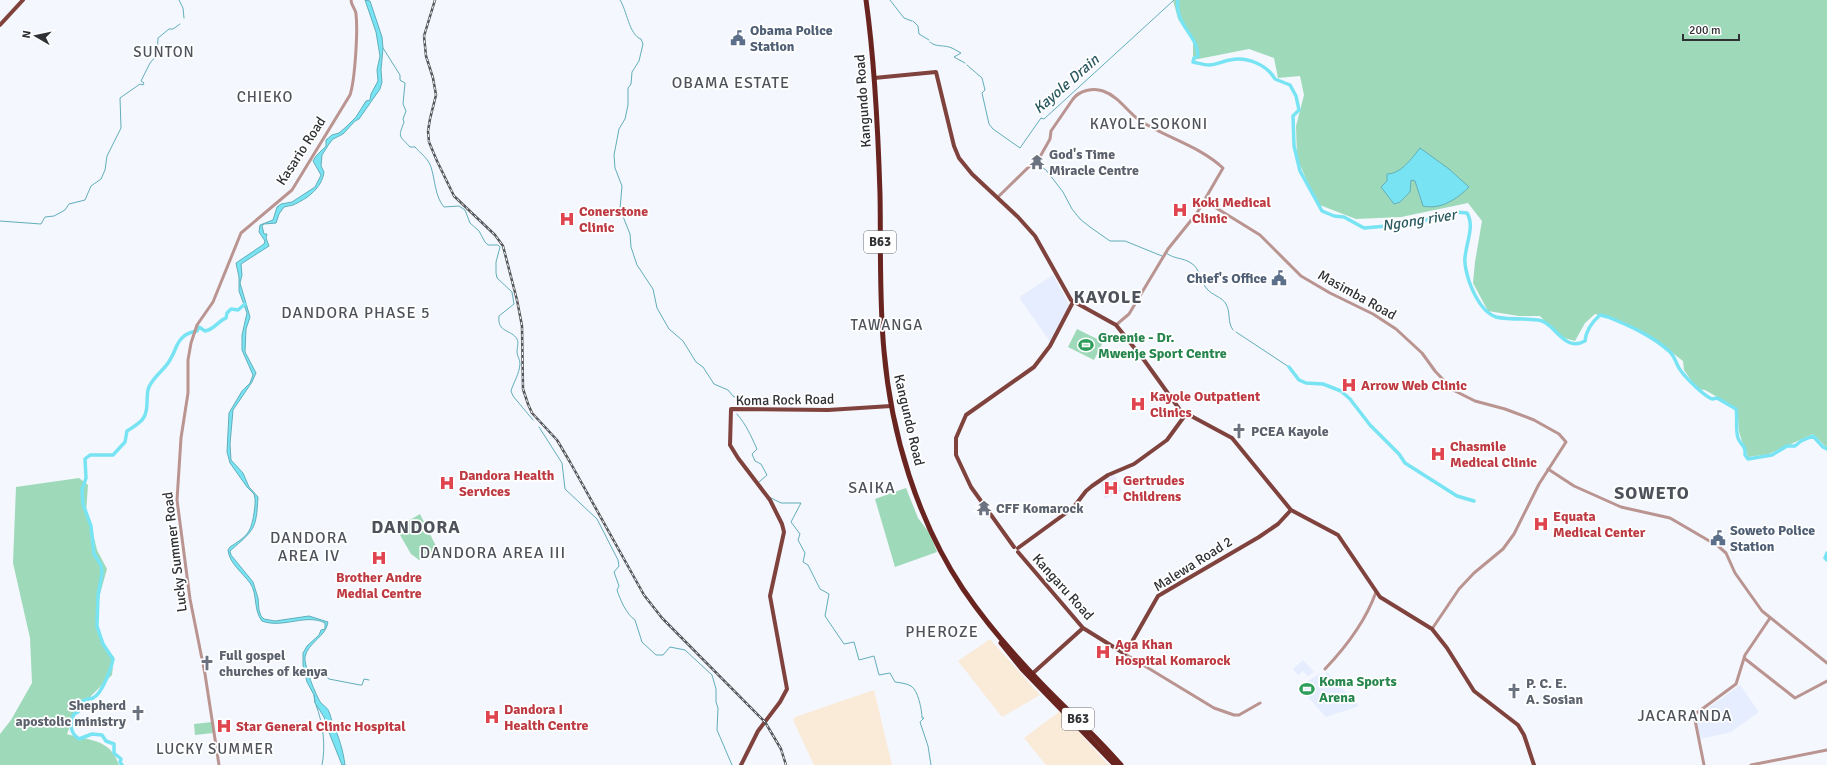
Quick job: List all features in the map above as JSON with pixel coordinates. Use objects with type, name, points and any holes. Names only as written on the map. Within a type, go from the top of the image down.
[{"type":"highway","name":"Kangundo Road","points":[[866,0],[877,108],[883,339],[891,406],[910,476],[933,534],[963,589],[1014,660],[1115,765]]},
{"type":"highway","name":"Kangundo Road","points":[[994,631],[1032,674],[1090,731],[1121,765]]},
{"type":"main road","points":[[0,25],[23,0]]},
{"type":"main road","points":[[874,78],[936,72],[954,146],[959,158],[972,174],[998,197],[1035,236],[1068,298],[1116,326],[1144,360],[1175,404],[1186,414],[1232,438],[1291,510],[1338,535],[1376,592],[1384,600],[1432,629],[1445,646],[1474,691],[1518,725],[1524,735],[1534,765]]},
{"type":"main road","name":"Kangaru Road","points":[[1073,302],[1050,346],[1034,366],[996,395],[974,408],[964,417],[956,438],[955,453],[974,492],[1017,549],[1083,628],[1125,654]]},
{"type":"main road","name":"Koma Rock Road","points":[[741,765],[758,731],[780,702],[787,689],[770,596],[784,535],[784,529],[768,496],[730,445],[729,432],[731,409],[828,410],[891,406]]},
{"type":"main road","points":[[1017,549],[1073,508],[1086,491],[1092,486],[1108,475],[1126,469],[1167,440],[1186,414]]},
{"type":"main road","name":"Malewa Road 2","points":[[1125,654],[1158,596],[1259,537],[1278,524],[1291,510]]},
{"type":"main road","points":[[1032,674],[1083,628]]},
{"type":"street","name":"Kasario Road","points":[[193,335],[213,302],[242,233],[292,190],[347,100],[352,85],[356,34],[356,14],[351,0]]},
{"type":"street","points":[[998,197],[1041,155],[1050,139],[1052,131],[1076,95],[1091,89],[1108,93],[1138,119],[1157,131],[1204,153],[1223,168],[1205,201],[1168,249],[1129,314],[1116,326]]},
{"type":"street","name":"Masimba Road","points":[[1205,201],[1260,235],[1292,268],[1308,281],[1373,314],[1396,329],[1422,353],[1448,386],[1476,401],[1518,413],[1546,427],[1563,438],[1566,442],[1548,469],[1511,538],[1497,554],[1474,573],[1459,589],[1432,629]]},
{"type":"street","name":"Lucky Summer Road","points":[[193,335],[189,355],[188,393],[181,438],[177,500],[190,599],[205,674],[219,765]]},
{"type":"street","points":[[1548,469],[1574,486],[1621,507],[1670,518],[1713,543],[1726,553],[1743,586],[1760,608],[1770,618],[1827,663]]},
{"type":"street","points":[[1325,670],[1356,630],[1372,604],[1376,592]]},
{"type":"street","points":[[1704,765],[1694,716],[1736,684],[1744,658],[1770,618]]},
{"type":"street","name":"Kangaru Road","points":[[1125,654],[1218,710],[1239,715],[1260,703]]},
{"type":"street","points":[[1744,658],[1795,698],[1827,681]]},
{"type":"street","points":[[1751,765],[1827,750]]},
{"type":"shaded area","points":[[1053,275],[1071,308],[1051,343],[1020,299],[1021,296]]},
{"type":"shaded area","name":"Gertrudes Childrens","points":[[1114,474],[1122,491],[1104,499],[1101,485],[1104,480]]},
{"type":"shaded area","points":[[990,639],[1040,695],[1002,717],[958,661]]},
{"type":"shaded area","points":[[1303,660],[1314,672],[1308,676],[1303,671],[1298,675],[1293,669]]},
{"type":"shaded area","points":[[1327,672],[1359,706],[1326,717],[1299,687],[1319,674],[1324,677]]},
{"type":"shaded area","points":[[1740,685],[1759,712],[1731,732],[1700,739],[1696,717]]},
{"type":"shaded area","points":[[874,690],[892,765],[814,765],[793,720],[795,717]]},
{"type":"shaded area","points":[[1060,711],[1109,765],[1046,765],[1024,738]]},
{"type":"green space","points":[[1173,0],[1827,0],[1827,448],[1813,434],[1769,454],[1748,457],[1740,435],[1737,410],[1735,407],[1705,390],[1697,389],[1684,370],[1683,361],[1653,338],[1621,321],[1595,314],[1585,323],[1575,341],[1558,336],[1540,316],[1519,316],[1488,311],[1473,283],[1482,221],[1468,203],[1401,217],[1356,219],[1317,204],[1297,158],[1296,126],[1304,95],[1300,76],[1278,78],[1274,58],[1249,49],[1193,60],[1193,40],[1178,19]]},
{"type":"green space","name":"Greenie - Dr. Mwenje Sport Centre","points":[[1077,329],[1103,342],[1094,360],[1068,347]]},
{"type":"green space","points":[[79,478],[88,485],[86,513],[97,550],[107,569],[100,594],[96,623],[104,648],[114,657],[112,675],[76,711],[67,734],[104,745],[115,756],[119,765],[0,765],[0,734],[11,720],[32,683],[30,638],[13,563],[16,487]]},
{"type":"green space","points":[[906,488],[918,518],[930,534],[937,552],[895,567],[875,499]]},
{"type":"green space","points":[[420,514],[438,550],[419,560],[411,554],[396,528]]},
{"type":"green space","points":[[212,722],[213,733],[195,735],[194,724]]},
{"type":"water","points":[[365,0],[370,1],[382,37],[382,82],[380,89],[359,119],[355,121],[343,134],[333,139],[322,155],[321,166],[324,172],[323,178],[317,188],[303,200],[293,205],[284,207],[279,214],[276,223],[264,224],[262,226],[264,234],[267,234],[266,238],[269,246],[241,264],[242,275],[240,283],[250,317],[246,329],[245,352],[256,373],[252,382],[233,410],[230,444],[231,460],[243,473],[249,487],[258,497],[253,528],[245,538],[230,551],[231,555],[253,582],[258,598],[259,610],[264,619],[275,621],[309,616],[328,622],[324,632],[307,652],[305,661],[308,674],[316,694],[321,703],[327,708],[339,739],[345,765],[342,765],[324,717],[315,703],[314,695],[307,682],[303,665],[303,653],[307,646],[319,635],[321,630],[325,629],[325,623],[318,620],[302,620],[286,623],[270,623],[262,621],[257,612],[254,592],[250,583],[233,563],[229,555],[228,550],[230,547],[244,537],[250,530],[253,520],[255,501],[254,494],[247,487],[230,463],[227,452],[229,413],[242,391],[250,383],[253,375],[242,350],[242,335],[247,313],[239,291],[239,277],[236,263],[264,244],[265,241],[259,232],[260,225],[273,220],[277,207],[281,204],[292,202],[315,187],[321,175],[313,161],[326,146],[326,140],[332,135],[339,133],[346,127],[356,117],[366,101],[370,100],[371,94],[378,81],[377,70],[380,56],[376,32]]},
{"type":"water","points":[[1420,148],[1449,169],[1469,187],[1454,199],[1442,205],[1430,207],[1423,206],[1415,181],[1411,180],[1410,192],[1400,202],[1394,204],[1381,187],[1387,181],[1387,174],[1397,171],[1410,161]]},
{"type":"waterway","points":[[179,0],[183,8],[184,18]]},
{"type":"waterway","points":[[620,0],[631,28],[637,37],[641,39],[643,44],[639,61],[632,72],[631,84],[628,88],[628,105],[625,119],[619,129],[614,155],[615,168],[622,186],[620,209],[630,234],[631,247],[637,265],[653,289],[657,308],[669,329],[683,341],[696,362],[703,367],[714,384],[728,390],[733,396],[744,402]]},
{"type":"waterway","name":"Kayole Drain","points":[[890,0],[904,18],[912,21]]},
{"type":"waterway","name":"Kayole Drain","points":[[967,65],[982,78],[985,90],[982,93],[989,124],[993,129],[1020,148],[1041,118],[1044,119],[1174,0]]},
{"type":"waterway","name":"Ngong river","points":[[1178,0],[1179,16],[1197,49],[1198,56],[1194,58],[1193,62],[1209,65],[1236,59],[1243,59],[1262,66],[1275,79],[1290,85],[1296,96],[1299,110],[1293,116],[1294,146],[1300,171],[1322,211],[1334,216],[1344,217],[1364,228],[1410,224],[1456,212],[1467,213],[1470,229],[1465,258],[1466,270],[1473,292],[1483,307],[1491,315],[1503,318],[1542,321],[1567,341],[1578,344],[1585,341],[1587,333],[1594,320],[1600,315],[1608,317],[1649,336],[1663,346],[1674,357],[1681,371],[1708,397],[1712,399],[1717,398],[1736,409],[1737,435],[1739,441],[1744,447],[1745,455],[1748,459],[1772,455],[1787,446],[1795,446],[1801,441],[1813,436],[1823,447],[1827,449]]},
{"type":"waterway","name":"Kayole Drain","points":[[913,21],[918,26],[919,34],[929,40]]},
{"type":"waterway","points":[[0,221],[41,224],[45,217],[54,216],[65,210],[69,204],[85,200],[91,186],[101,179],[105,170],[107,156],[121,128],[120,98],[140,84],[143,85],[144,83],[141,81],[150,63],[157,55],[158,38],[169,29],[173,29],[180,24]]},
{"type":"waterway","name":"Kayole Drain","points":[[930,42],[932,44],[950,47],[961,53],[954,57],[965,63]]},
{"type":"waterway","points":[[383,48],[400,75],[400,80],[405,83],[403,104],[406,111],[400,134],[402,138],[410,147],[415,147],[428,161],[439,198],[444,207],[459,206],[465,210],[470,223],[479,231],[485,242],[488,245],[498,245],[500,247],[496,262],[497,278],[512,292],[514,304],[499,316],[499,321],[502,328],[517,339],[517,353],[520,362],[519,371],[511,391],[513,396],[533,420]]},
{"type":"waterway","name":"Kayole Drain","points":[[1036,163],[1046,170],[1063,192],[1072,209],[1080,219],[1090,227],[1110,241],[1125,241],[1162,256]]},
{"type":"waterway","points":[[1166,253],[1173,257],[1188,261],[1194,265],[1207,289],[1226,304],[1230,324],[1233,330]]},
{"type":"waterway","points":[[122,765],[120,762],[121,759],[114,753],[114,744],[106,741],[102,735],[92,734],[79,739],[73,734],[71,728],[74,714],[78,712],[83,701],[93,698],[100,692],[108,675],[113,659],[103,644],[97,626],[98,596],[102,573],[101,565],[94,554],[91,526],[83,504],[82,490],[86,478],[85,459],[90,455],[113,455],[125,442],[127,431],[139,423],[146,413],[147,394],[152,381],[169,362],[177,344],[183,337],[189,333],[197,331],[199,327],[205,331],[211,329],[226,318],[227,313],[231,309],[238,310],[245,304]]},
{"type":"waterway","points":[[1236,332],[1289,367]]},
{"type":"waterway","points":[[1289,367],[1299,380],[1306,383],[1323,384],[1341,391],[1350,399],[1370,425],[1399,454],[1405,463],[1457,496],[1474,501]]},
{"type":"waterway","points":[[737,414],[746,426],[757,449],[752,454],[755,461],[761,464],[767,475],[759,482]]},
{"type":"waterway","points":[[539,427],[562,463],[565,489],[597,519],[618,560],[619,566],[614,572],[619,586],[617,590],[626,610],[635,620],[642,642],[656,655],[663,655],[670,647],[685,650],[712,675],[716,689],[716,702],[718,708],[717,730],[732,765]]},
{"type":"waterway","points":[[769,497],[781,503],[801,503],[791,522],[800,534],[798,540],[805,553],[803,562],[808,565],[820,589],[829,594],[825,616],[844,644],[854,642],[859,660],[874,656],[879,675],[890,673],[895,682],[909,685],[916,692],[922,718],[924,718],[920,722],[928,746],[931,765]]},
{"type":"waterway","name":"Ngong river","points":[[1827,553],[1825,558],[1827,560]]},
{"type":"waterway","points":[[310,676],[323,674],[329,679],[360,685],[362,685],[364,679],[369,680]]},
{"type":"waterway","points":[[314,695],[315,702]]},
{"type":"waterway","points":[[316,705],[323,735],[324,750],[322,765]]},
{"type":"railway","points":[[435,0],[424,36],[426,56],[433,78],[436,95],[428,131],[429,142],[454,196],[495,235],[503,246],[522,326],[523,389],[532,413],[557,440],[644,595],[662,618],[765,722],[781,749],[786,765]]},
{"type":"place","name":"Obama Police Station","points":[[738,38]]},
{"type":"place","name":"God's Time Miracle Centre","points":[[1037,162]]},
{"type":"place","name":"Koki Medical Clinic","points":[[1180,210]]},
{"type":"place","name":"Conerstone Clinic","points":[[567,219]]},
{"type":"place","name":"Chief's Office","points":[[1279,278]]},
{"type":"place","name":"Greenie - Dr. Mwenje Sport Centre","points":[[1086,345]]},
{"type":"place","name":"Arrow Web Clinic","points":[[1349,385]]},
{"type":"place","name":"Kayole Outpatient Clinics","points":[[1138,404]]},
{"type":"place","name":"PCEA Kayole","points":[[1239,431]]},
{"type":"place","name":"Chasmile Medical Clinic","points":[[1438,454]]},
{"type":"place","name":"Dandora Health Services","points":[[447,483]]},
{"type":"place","name":"Gertrudes Childrens","points":[[1111,488]]},
{"type":"place","name":"CFF Komarock","points":[[984,508]]},
{"type":"place","name":"Equata Medical Center","points":[[1541,524]]},
{"type":"place","name":"Soweto Police Station","points":[[1718,538]]},
{"type":"place","name":"Brother Andre Medial Centre","points":[[379,558]]},
{"type":"place","name":"Aga Khan Hospital Komarock","points":[[1103,652]]},
{"type":"place","name":"Full gospel churches of kenya","points":[[207,663]]},
{"type":"place","name":"Koma Sports Arena","points":[[1307,689]]},
{"type":"place","name":"P. C. E. A. Sosian","points":[[1514,691]]},
{"type":"place","name":"Shepherd apostolic ministry","points":[[138,713]]},
{"type":"place","name":"Dandora I Health Centre","points":[[492,717]]},
{"type":"place","name":"Star General Clinic Hospital","points":[[224,726]]},
{"type":"district","name":"SUNTON","points":[[164,52]]},
{"type":"district","name":"OBAMA ESTATE","points":[[731,83]]},
{"type":"district","name":"CHIEKO","points":[[265,97]]},
{"type":"district","name":"KAYOLE SOKONI","points":[[1149,124]]},
{"type":"district","name":"KAYOLE","points":[[1108,297]]},
{"type":"district","name":"DANDORA PHASE 5","points":[[356,313]]},
{"type":"district","name":"TAWANGA","points":[[887,325]]},
{"type":"district","name":"SAIKA","points":[[872,488]]},
{"type":"district","name":"SOWETO","points":[[1652,493]]},
{"type":"district","name":"DANDORA","points":[[416,527]]},
{"type":"district","name":"DANDORA AREA IV","points":[[309,547]]},
{"type":"district","name":"DANDORA AREA III","points":[[493,553]]},
{"type":"district","name":"PHEROZE","points":[[942,632]]},
{"type":"district","name":"JACARANDA","points":[[1685,716]]},
{"type":"district","name":"LUCKY SUMMER","points":[[215,749]]}]
